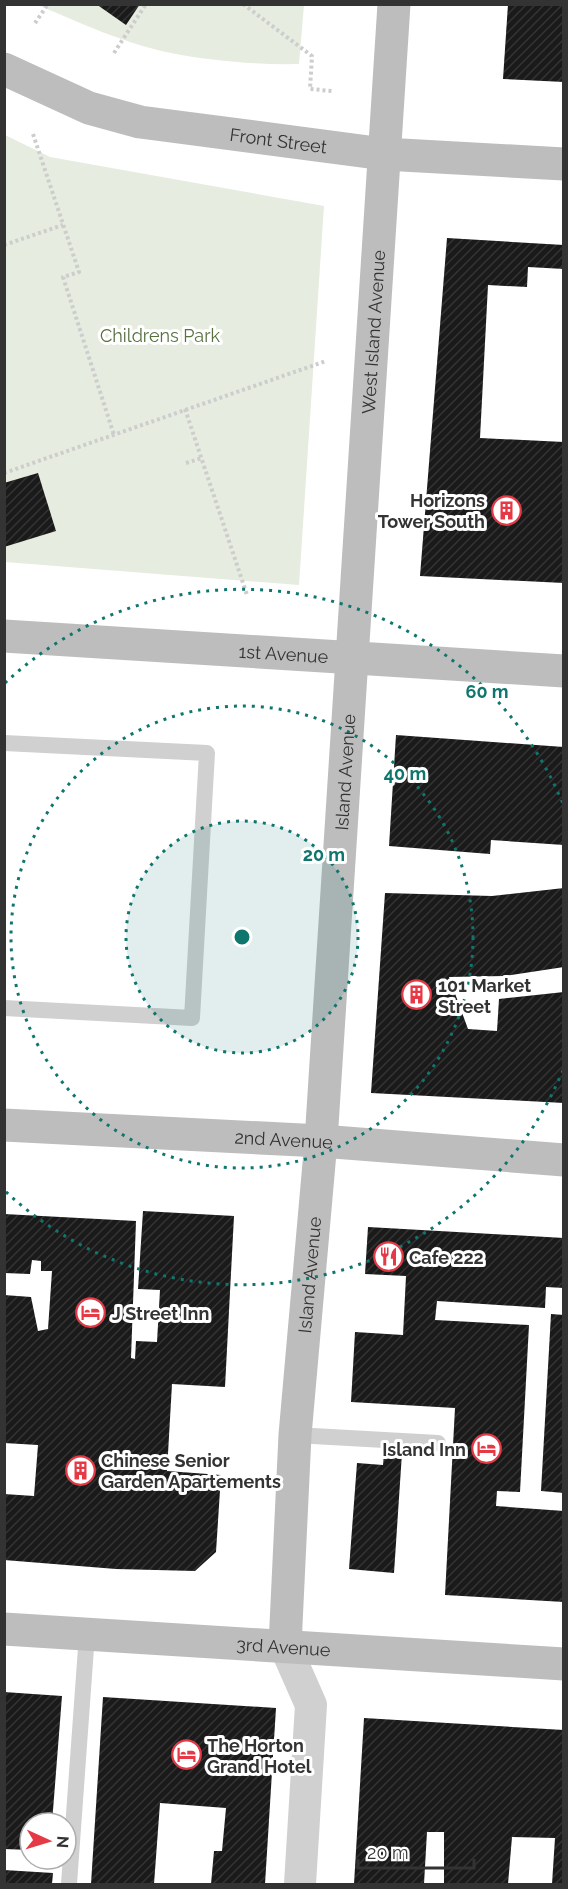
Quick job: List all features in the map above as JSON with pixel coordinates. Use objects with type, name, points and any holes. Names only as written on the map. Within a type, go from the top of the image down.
[{"type":"street","name":"West Island Avenue","points":[[351,660],[394,4]]},
{"type":"street","name":"Front Street","points":[[4,69],[89,108],[140,122],[384,154],[564,165]]},
{"type":"street","name":"1st Avenue","points":[[4,636],[351,660],[564,671]]},
{"type":"street","name":"Island Avenue","points":[[300,1884],[311,1705],[285,1646],[296,1435],[321,1141],[351,660]]},
{"type":"street","name":"2nd Avenue","points":[[4,1125],[321,1141],[564,1160]]},
{"type":"street","name":"3rd Avenue","points":[[4,1629],[564,1664]]},
{"type":"lane","points":[[4,743],[207,753],[192,1018],[4,1008]]},
{"type":"lane","points":[[296,1435],[438,1443]]},
{"type":"lane","points":[[69,1884],[87,1634]]},
{"type":"path","points":[[35,23],[48,4]]},
{"type":"path","points":[[114,53],[146,4]]},
{"type":"path","points":[[243,4],[312,56],[310,88],[332,91]]},
{"type":"path","points":[[33,134],[79,272],[63,277],[114,435]]},
{"type":"path","points":[[7,244],[63,225]]},
{"type":"path","points":[[4,473],[326,361]]},
{"type":"path","points":[[185,409],[247,595]]},
{"type":"path","points":[[186,463],[202,458]]},
{"type":"green space","points":[[38,5],[304,5],[299,64],[235,62],[171,53],[120,39]]},
{"type":"green space","name":"Childrens Park","points":[[5,135],[50,157],[324,206],[299,585],[5,562]]},
{"type":"building","points":[[96,4],[140,4],[126,25]]},
{"type":"building","points":[[508,4],[564,4],[564,82],[503,79]]},
{"type":"building","points":[[447,238],[564,245],[564,269],[528,267],[527,287],[488,285],[480,438],[564,442],[564,583],[420,576]]},
{"type":"building","points":[[38,473],[56,531],[4,547],[4,483]]},
{"type":"building","points":[[396,735],[564,747],[564,845],[491,840],[490,854],[389,846]]},
{"type":"building","name":"101 Market Street","points":[[564,888],[564,967],[505,976],[449,977],[468,1029],[497,1031],[499,999],[564,992],[564,1103],[371,1093],[385,893],[492,896]]},
{"type":"building","points":[[143,1211],[234,1216],[225,1387],[172,1384],[167,1471],[221,1475],[216,1552],[195,1571],[116,1569],[4,1560],[4,1494],[34,1496],[38,1445],[4,1443],[4,1295],[31,1297],[38,1331],[48,1329],[52,1271],[41,1271],[41,1261],[32,1260],[30,1274],[4,1273],[4,1214],[136,1221],[131,1358],[135,1359],[136,1341],[157,1342],[160,1290],[138,1289]]},
{"type":"building","name":"Island Inn","points":[[368,1227],[564,1238],[564,1288],[546,1287],[545,1308],[437,1301],[435,1320],[529,1325],[520,1492],[497,1491],[496,1506],[564,1511],[564,1602],[445,1595],[455,1408],[351,1402],[355,1332],[403,1335],[406,1276],[365,1274]]},
{"type":"building","points":[[551,1314],[564,1315],[564,1493],[541,1491]]},
{"type":"building","points":[[384,1453],[402,1453],[394,1573],[349,1569],[357,1463],[383,1465]]},
{"type":"building","points":[[4,1692],[62,1696],[53,1811],[18,1811],[18,1850],[4,1849]]},
{"type":"building","name":"The Horton Grand Hotel","points":[[103,1697],[276,1708],[265,1884],[211,1884],[214,1851],[222,1851],[226,1808],[160,1803],[154,1884],[91,1884]]},
{"type":"building","points":[[364,1718],[564,1730],[564,1884],[552,1884],[555,1838],[512,1837],[508,1884],[444,1884],[444,1832],[427,1832],[424,1884],[354,1884]]},
{"type":"building","points":[[4,1870],[53,1873],[52,1884],[4,1884]]},
{"type":"place","name":"Horizons Tower South","points":[[506,510]]},
{"type":"place","name":"101 Market Street","points":[[417,995]]},
{"type":"place","name":"Cafe 222","points":[[388,1257]]},
{"type":"place","name":"J Street Inn","points":[[91,1313]]},
{"type":"place","name":"Island Inn","points":[[487,1449]]},
{"type":"place","name":"Chinese Senior Garden Apartements","points":[[80,1470]]},
{"type":"place","name":"The Horton Grand Hotel","points":[[186,1755]]}]
